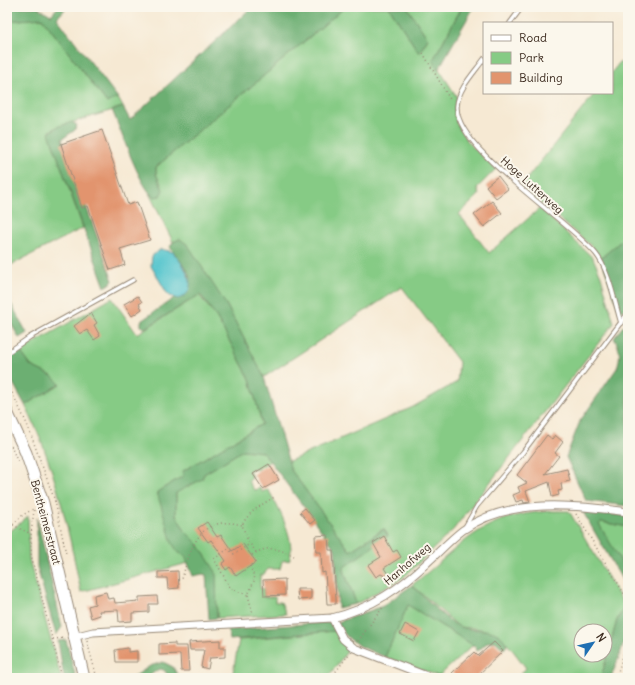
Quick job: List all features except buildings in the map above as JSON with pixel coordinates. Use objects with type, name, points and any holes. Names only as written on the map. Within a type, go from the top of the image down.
[{"type":"main road","name":"Bentheimerstraat","points":[[7,412],[26,453],[37,505],[84,678]]},
{"type":"street","name":"Hanhofweg","points":[[73,637],[86,634],[332,618],[361,609],[390,594],[405,583],[464,530],[488,517],[508,511],[545,505],[571,505],[628,512]]},
{"type":"street","points":[[332,618],[343,639],[354,648],[432,678]]},
{"type":"lane","points":[[511,22],[522,7]]},
{"type":"lane","points":[[457,109],[459,97],[463,89],[483,60]]},
{"type":"lane","name":"Hoge Lutterweg","points":[[457,109],[462,128],[473,142],[523,191],[596,254],[606,274],[621,323]]},
{"type":"lane","points":[[7,353],[30,337],[133,280]]},
{"type":"lane","points":[[464,530],[477,506],[523,452],[628,313]]},
{"type":"path","points":[[423,53],[457,109]]},
{"type":"path","name":"Bentheimerstraat","points":[[10,442],[20,468]]},
{"type":"path","points":[[242,524],[247,516],[276,496]]},
{"type":"path","points":[[7,530],[23,515],[37,505]]},
{"type":"path","name":"Bentheimerstraat","points":[[37,505],[30,534],[31,555],[62,678]]},
{"type":"path","points":[[571,505],[628,600]]},
{"type":"path","points":[[179,580],[182,579],[183,568],[191,548],[198,536],[219,522],[242,524]]},
{"type":"path","points":[[242,524],[250,544],[256,552]]},
{"type":"path","points":[[13,525],[30,534]]},
{"type":"path","points":[[248,595],[231,589],[214,560],[228,549],[234,554],[250,544]]},
{"type":"path","points":[[252,555],[262,549],[273,548],[294,556]]},
{"type":"path","points":[[250,566],[255,579],[248,595],[254,623]]},
{"type":"path","points":[[332,678],[387,601],[390,594]]},
{"type":"path","points":[[86,634],[97,678]]},
{"type":"path","points":[[53,639],[73,637]]},
{"type":"path","points":[[616,678],[628,640]]},
{"type":"green space","points":[[7,7],[37,7],[51,15],[58,7],[67,7],[57,18],[118,98],[107,103],[42,18],[7,21]]},
{"type":"green space","points":[[252,7],[345,7],[156,167],[156,174],[163,190],[160,196],[154,197],[142,182],[136,170],[112,110],[123,107],[130,120]]},
{"type":"green space","points":[[345,7],[389,7],[419,53],[428,39],[407,7],[462,7],[433,60],[457,97],[454,108],[455,118],[459,128],[472,146],[496,169],[477,188],[479,195],[459,214],[489,253],[540,208],[593,258],[601,276],[614,323],[453,530],[404,577],[356,604],[345,574],[344,567],[388,535],[383,529],[350,551],[291,470],[287,462],[413,407],[457,382],[459,362],[402,287],[264,377],[227,306],[180,239],[173,242],[149,193],[154,197],[162,186],[156,174],[156,167]]},
{"type":"green space","points":[[389,7],[407,7],[428,39],[419,53]]},
{"type":"green space","points":[[462,7],[474,7],[438,70],[433,60]]},
{"type":"green space","points":[[42,18],[107,103],[118,98],[123,107],[57,127],[50,131],[52,141],[83,228],[7,267],[7,21]]},
{"type":"green space","points":[[620,62],[628,68],[628,235],[601,258],[590,245],[521,186],[594,94],[613,94],[613,71]]},
{"type":"green space","points":[[72,122],[77,125],[75,130],[62,139],[113,281],[105,287],[49,133],[57,127]]},
{"type":"green space","points":[[628,235],[628,305],[620,314],[601,258]]},
{"type":"green space","points":[[180,239],[188,245],[227,306],[264,377],[291,470],[350,551],[384,529],[388,536],[344,567],[345,574],[356,604],[338,608],[335,549],[263,452],[243,450],[204,474],[202,479],[176,493],[176,515],[185,531],[198,544],[216,572],[217,618],[209,619],[206,575],[203,574],[193,576],[185,556],[178,552],[172,543],[157,492],[183,476],[183,471],[262,424],[250,379],[217,318],[202,297],[199,295],[147,327],[143,328],[141,326],[141,321],[174,298],[178,299],[190,278],[187,270],[170,247],[173,242]]},
{"type":"green space","points":[[199,295],[217,318],[250,379],[262,424],[183,471],[183,476],[157,492],[178,552],[185,556],[188,563],[81,592],[71,544],[52,473],[45,450],[25,405],[60,384],[52,376],[31,366],[20,351],[112,298],[137,334]]},
{"type":"green space","points":[[7,296],[27,333],[19,338],[7,316]]},
{"type":"green space","points":[[623,326],[628,330],[628,506],[586,501],[566,457],[580,421],[617,368],[619,352],[618,345],[614,338]]},
{"type":"green space","points":[[20,351],[31,366],[52,376],[60,384],[25,405],[7,372],[7,358]]},
{"type":"green space","points":[[243,450],[263,452],[270,461],[256,470],[254,468],[249,471],[252,477],[248,481],[254,490],[260,488],[262,492],[268,489],[281,514],[289,534],[291,553],[289,561],[282,561],[280,569],[268,569],[263,575],[260,575],[260,588],[263,589],[264,597],[275,597],[275,602],[281,602],[286,614],[217,618],[215,575],[198,544],[185,531],[176,515],[176,492],[202,479],[204,474]]},
{"type":"green space","points":[[551,511],[569,511],[625,606],[617,620],[613,634],[613,623],[573,623],[573,663],[605,663],[601,678],[517,678],[526,668],[512,649],[501,638],[488,631],[458,626],[412,585],[474,534],[506,519],[526,514]]},
{"type":"green space","points":[[583,512],[628,516],[628,527],[601,522],[599,524],[628,573],[628,590]]},
{"type":"green space","points":[[28,516],[29,559],[61,678],[7,678],[7,534]]},
{"type":"green space","points":[[37,518],[62,627],[56,635],[37,567]]},
{"type":"green space","points":[[601,522],[628,527],[628,573],[601,529],[599,524]]},
{"type":"green space","points":[[412,585],[443,615],[456,625],[467,629],[487,630],[493,632],[503,638],[507,645],[504,649],[495,641],[488,642],[478,651],[475,649],[476,647],[408,605],[385,657],[357,644],[341,629],[338,622],[383,606]]},
{"type":"green space","points":[[408,605],[473,645],[439,676],[385,657]]},
{"type":"green space","points":[[625,606],[628,613],[628,622],[621,652],[611,678],[601,678],[605,663],[613,663],[613,634],[617,620]]},
{"type":"green space","points":[[330,622],[335,631],[230,640],[228,630]]},
{"type":"green space","points":[[335,631],[344,646],[349,649],[327,678],[232,678],[239,640]]},
{"type":"green space","points":[[66,640],[76,678],[64,678],[58,641]]},
{"type":"green space","points":[[163,662],[173,667],[179,678],[170,678],[164,670],[159,669],[146,678],[132,678],[150,666]]},
{"type":"water","points":[[161,249],[173,252],[182,263],[189,277],[189,290],[185,295],[178,299],[168,295],[151,266],[152,256]]}]
